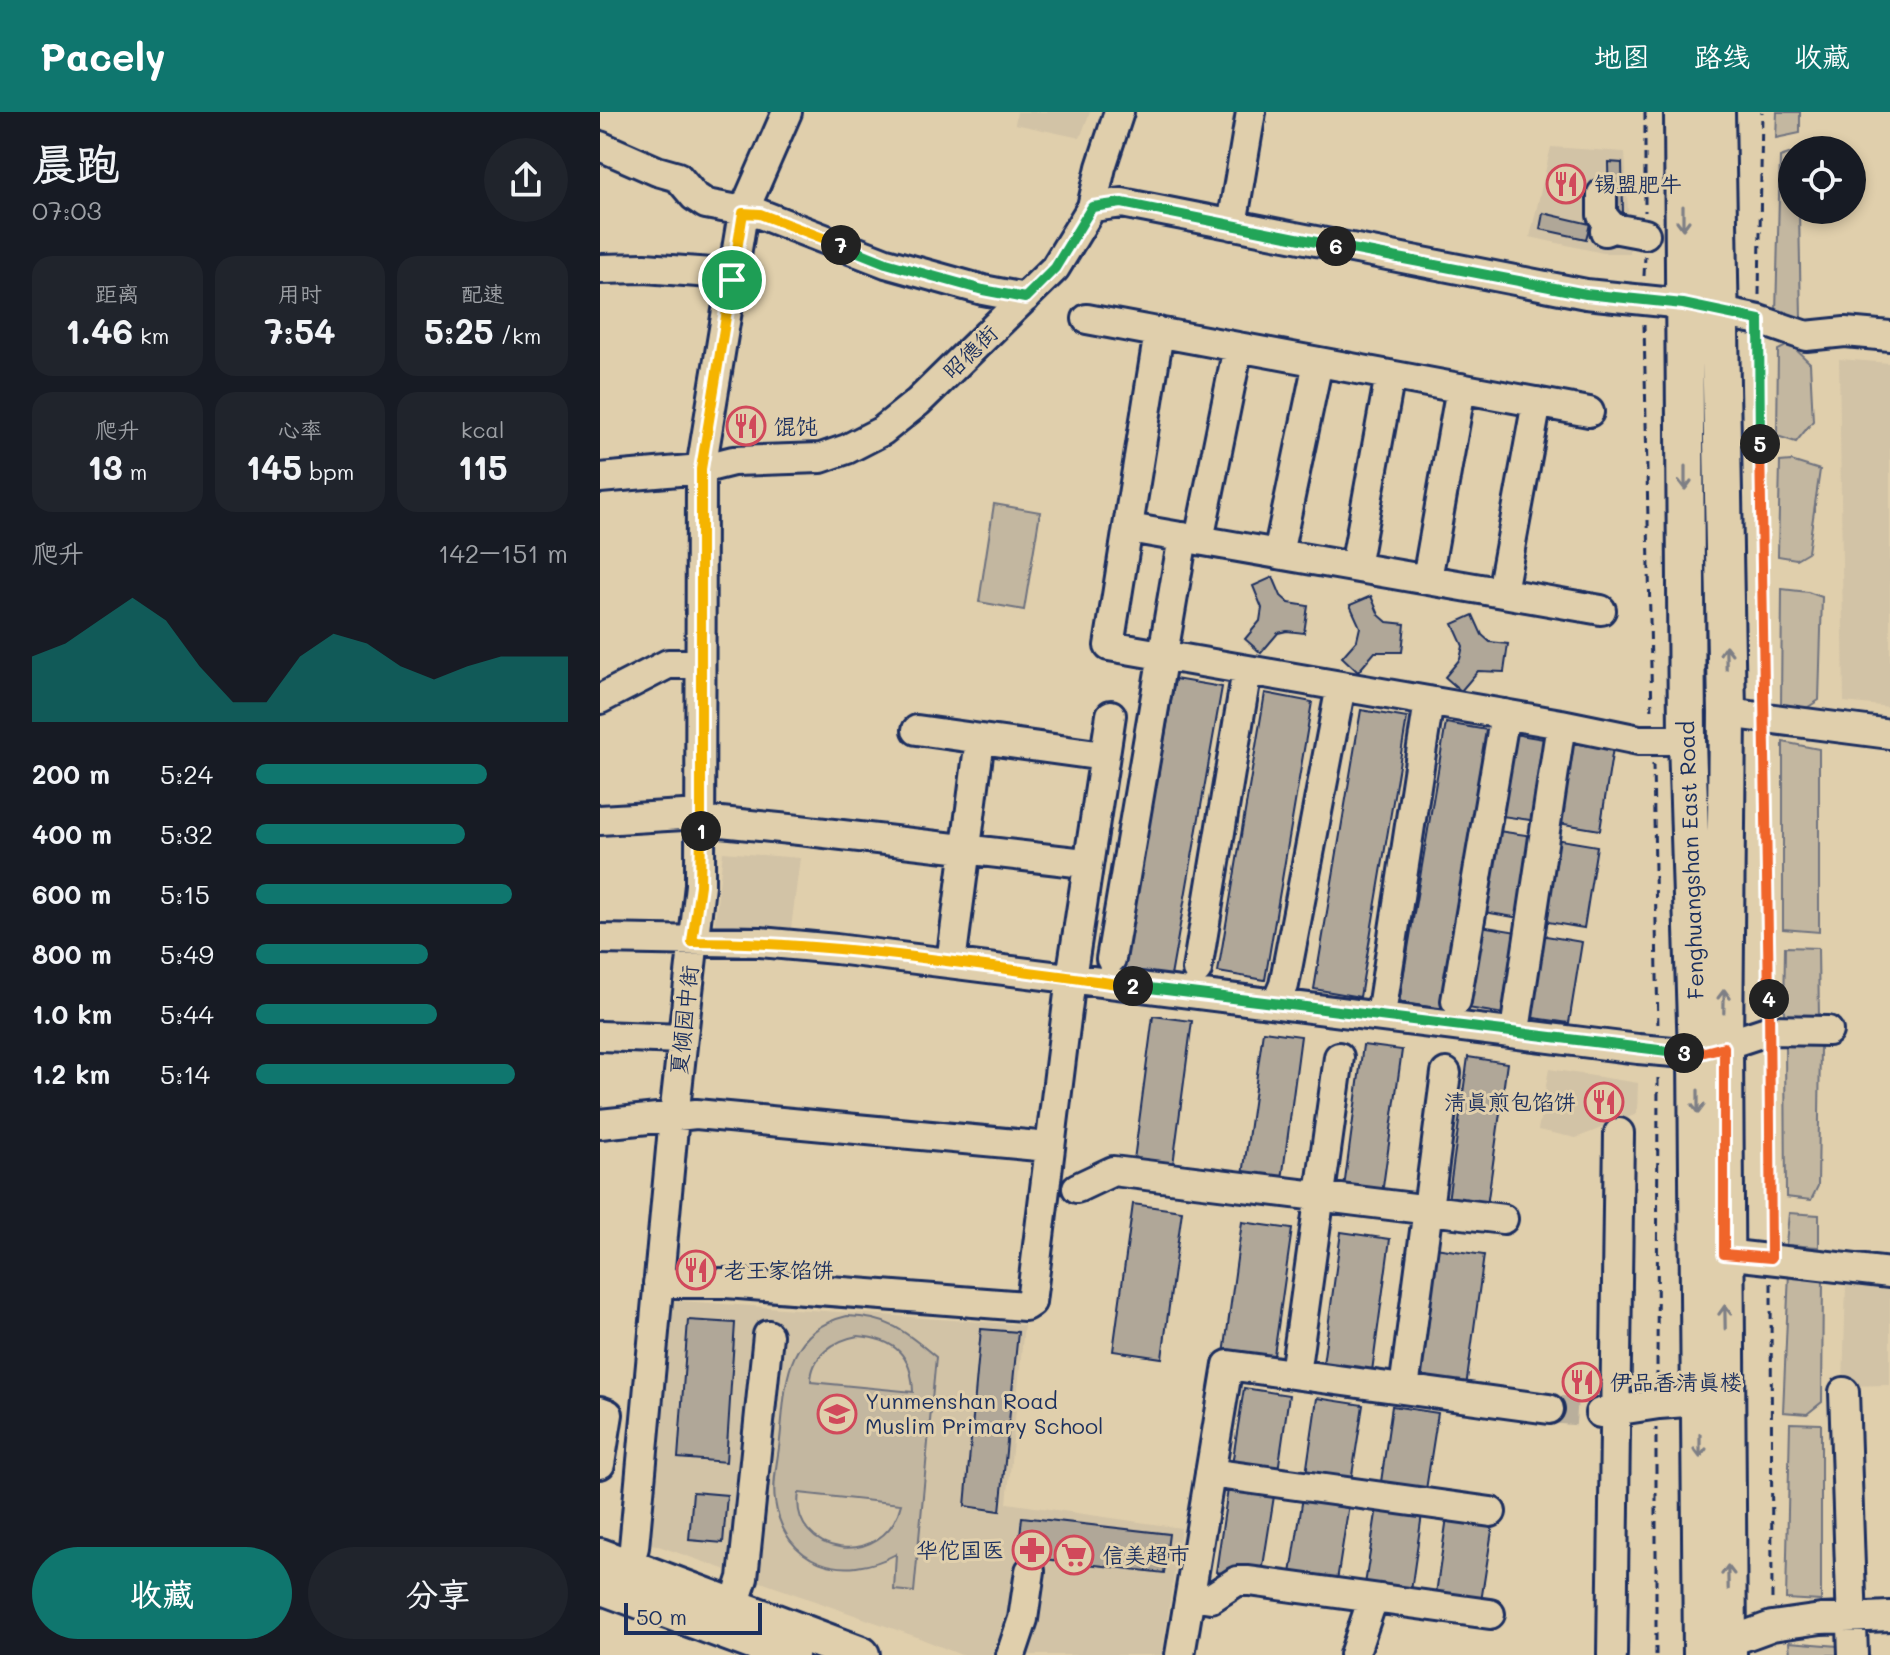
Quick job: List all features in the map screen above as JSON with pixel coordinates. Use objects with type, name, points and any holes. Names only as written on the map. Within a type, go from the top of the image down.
[{"type":"main road","name":"Fenghuangshan East Road","points":[[1683,112],[1683,304],[1670,740],[1710,1050],[1724,1254],[1719,1651]]},
{"type":"main road","name":"Fenghuangshan East Road","points":[[1716,112],[1727,713],[1710,1050],[1700,1401],[1719,1651]]},
{"type":"main road","points":[[609,1570],[734,1606],[861,1655]]},
{"type":"main road","points":[[609,1570],[771,1652]]},
{"type":"street","name":"夏倾园中街","points":[[609,1570],[634,1547],[674,1117],[700,885],[701,469],[743,213],[787,112]]},
{"type":"street","name":"昭德街","points":[[600,478],[701,469],[733,461],[821,458],[882,431],[918,402],[1055,268],[1092,207],[1119,112]]},
{"type":"street","points":[[1232,225],[1251,112]]},
{"type":"street","points":[[600,146],[678,177],[694,196],[706,204],[760,214],[886,263],[983,290],[1025,298]]},
{"type":"street","points":[[1602,194],[1602,215],[1609,230],[1645,234]]},
{"type":"street","points":[[1092,207],[1122,203],[1571,291],[1683,304],[1759,320],[1806,336],[1845,332],[1890,336]]},
{"type":"street","points":[[600,269],[645,268],[711,273],[733,270]]},
{"type":"street","points":[[1087,319],[1589,412]]},
{"type":"street","points":[[1159,332],[1109,646],[1670,740]]},
{"type":"street","points":[[1111,959],[1162,655],[1238,347]]},
{"type":"street","points":[[1278,554],[1318,362]]},
{"type":"street","points":[[1355,567],[1390,375]]},
{"type":"street","points":[[1427,579],[1461,388]]},
{"type":"street","points":[[1502,592],[1537,402]]},
{"type":"street","points":[[1129,528],[1601,610]]},
{"type":"street","points":[[600,699],[668,664],[700,664]]},
{"type":"street","points":[[1197,970],[1247,670]]},
{"type":"street","points":[[1279,997],[1284,985],[1341,686]]},
{"type":"street","points":[[1383,1002],[1429,701]]},
{"type":"street","points":[[1727,713],[1890,734]]},
{"type":"street","points":[[1456,1001],[1505,714]]},
{"type":"street","points":[[658,1283],[726,1283],[1025,1306],[1031,1302],[1071,978],[1111,715]]},
{"type":"street","points":[[1516,1024],[1561,724]]},
{"type":"street","points":[[917,730],[1104,756]]},
{"type":"street","points":[[951,963],[980,739]]},
{"type":"street","points":[[600,820],[700,819],[1076,862],[1088,866]]},
{"type":"street","points":[[600,939],[760,942],[1658,1051],[1710,1050],[1770,1030],[1828,1031]]},
{"type":"street","points":[[600,1036],[682,1039]]},
{"type":"street","points":[[1295,1374],[1339,1057]]},
{"type":"street","points":[[1404,1389],[1446,1073]]},
{"type":"street","points":[[600,1124],[696,1114],[1049,1147]]},
{"type":"street","points":[[1612,1655],[1608,1413],[1619,1133]]},
{"type":"street","points":[[1077,1188],[1113,1171],[1503,1219]]},
{"type":"street","points":[[1724,1254],[1890,1273]]},
{"type":"street","points":[[734,1606],[743,1578],[768,1335]]},
{"type":"street","points":[[1180,1655],[1228,1365],[1549,1409]]},
{"type":"street","points":[[1844,1392],[1853,1655]]},
{"type":"street","points":[[1608,1413],[1700,1401]]},
{"type":"street","points":[[600,1411],[608,1414],[600,1464]]},
{"type":"street","points":[[1210,1473],[1491,1512]]},
{"type":"street","points":[[1011,1655],[1023,1619],[1030,1571]]},
{"type":"street","points":[[1190,1595],[1211,1598],[1237,1581],[1249,1581],[1490,1614]]},
{"type":"street","points":[[1354,1655],[1373,1598]]},
{"type":"street","points":[[1719,1651],[1772,1626],[1890,1616]]},
{"type":"path","points":[[1645,112],[1644,300],[1670,740],[1658,1051],[1656,1655]]},
{"type":"path","points":[[1762,112],[1759,320],[1770,1030],[1772,1626]]},
{"type":"shaded area","points":[[1017,112],[1090,112],[1080,138],[1015,124]]},
{"type":"shaded area","points":[[1777,112],[1800,112],[1800,133],[1776,138]]},
{"type":"shaded area","name":"锡盟肥牛","points":[[1551,147],[1625,152],[1630,253],[1603,253],[1530,237]]},
{"type":"shaded area","points":[[1778,224],[1799,224],[1801,319],[1776,313]]},
{"type":"shaded area","points":[[1790,344],[1810,363],[1813,421],[1796,442],[1777,436],[1778,350]]},
{"type":"shaded area","points":[[1839,359],[1890,363],[1890,707],[1844,702]]},
{"type":"shaded area","points":[[1791,461],[1820,470],[1808,552],[1796,559],[1778,556],[1780,462]]},
{"type":"shaded area","points":[[994,504],[1040,512],[1024,610],[979,602]]},
{"type":"shaded area","points":[[1782,589],[1822,597],[1819,700],[1802,711],[1781,706]]},
{"type":"shaded area","points":[[1783,742],[1819,749],[1819,932],[1783,929]]},
{"type":"shaded area","points":[[723,852],[800,858],[790,936],[714,929]]},
{"type":"shaded area","points":[[1785,947],[1818,948],[1819,1019],[1784,1017]]},
{"type":"shaded area","points":[[1785,1040],[1820,1046],[1818,1186],[1811,1200],[1786,1197]]},
{"type":"shaded area","points":[[1549,1069],[1638,1083],[1637,1114],[1576,1138],[1538,1130]]},
{"type":"shaded area","points":[[1789,1213],[1819,1215],[1819,1247],[1786,1245]]},
{"type":"shaded area","points":[[1789,1272],[1823,1278],[1822,1402],[1807,1414],[1783,1412]]},
{"type":"shaded area","points":[[1846,1284],[1890,1290],[1890,1385],[1843,1386]]},
{"type":"shaded area","name":"Yunmenshan Road Muslim Primary School","points":[[667,1300],[1024,1325],[1007,1503],[1181,1528],[1162,1655],[961,1655],[650,1543]]},
{"type":"shaded area","points":[[847,1316],[874,1319],[896,1327],[936,1357],[914,1592],[894,1590],[896,1554],[876,1563],[837,1567],[804,1554],[790,1540],[781,1523],[774,1486],[787,1381],[799,1348],[810,1334],[826,1323]],"holes":[[[858,1336],[882,1341],[899,1351],[909,1368],[913,1392],[811,1382],[815,1364],[826,1351],[841,1341]],[[799,1493],[901,1504],[892,1525],[877,1539],[859,1547],[840,1547],[823,1542],[808,1531],[800,1514]]]},
{"type":"shaded area","points":[[1790,1423],[1821,1424],[1821,1601],[1786,1599]]},
{"type":"shaded area","points":[[1789,1642],[1838,1646],[1839,1655],[1790,1655]]},
{"type":"building","points":[[1608,162],[1622,163],[1623,212],[1609,213]]},
{"type":"building","points":[[1543,213],[1590,224],[1586,239],[1540,229]]},
{"type":"building","points":[[1273,577],[1281,596],[1289,603],[1308,606],[1304,633],[1278,633],[1261,653],[1245,639],[1260,621],[1262,608],[1253,586]]},
{"type":"building","points":[[1371,596],[1379,615],[1387,622],[1405,624],[1402,652],[1375,652],[1358,672],[1342,657],[1357,640],[1360,627],[1350,605]]},
{"type":"building","points":[[1473,615],[1482,635],[1490,642],[1508,644],[1504,672],[1478,671],[1461,691],[1445,677],[1460,659],[1463,646],[1453,624]]},
{"type":"building","points":[[1175,679],[1222,687],[1170,982],[1123,973]]},
{"type":"building","points":[[1265,693],[1312,702],[1265,980],[1218,972]]},
{"type":"building","points":[[1361,710],[1407,718],[1360,997],[1314,989]]},
{"type":"building","points":[[1446,723],[1493,731],[1446,1010],[1399,1002]]},
{"type":"building","points":[[1508,733],[1550,740],[1537,821],[1495,815]]},
{"type":"building","points":[[1570,742],[1613,748],[1600,830],[1558,823]]},
{"type":"building","points":[[1491,830],[1533,836],[1520,918],[1478,911]]},
{"type":"building","points":[[1555,839],[1597,846],[1584,928],[1542,921]]},
{"type":"building","points":[[1475,925],[1517,932],[1504,1014],[1462,1007]]},
{"type":"building","points":[[1540,935],[1582,942],[1569,1023],[1527,1017]]},
{"type":"building","points":[[1153,1016],[1192,1021],[1173,1165],[1134,1160]]},
{"type":"building","points":[[1263,1031],[1301,1036],[1282,1180],[1243,1175]]},
{"type":"building","points":[[1363,1045],[1402,1050],[1382,1194],[1344,1188]]},
{"type":"building","points":[[1468,1057],[1507,1063],[1487,1206],[1448,1201]]},
{"type":"building","points":[[1133,1204],[1182,1211],[1162,1358],[1113,1351]]},
{"type":"building","points":[[1242,1222],[1292,1229],[1271,1376],[1222,1369]]},
{"type":"building","points":[[1341,1232],[1390,1239],[1370,1386],[1321,1379]]},
{"type":"building","points":[[1435,1248],[1484,1255],[1464,1402],[1415,1395]]},
{"type":"building","points":[[688,1320],[735,1323],[726,1462],[678,1458]]},
{"type":"building","points":[[981,1329],[1018,1332],[1000,1511],[965,1506]]},
{"type":"building","points":[[1244,1388],[1289,1395],[1277,1478],[1231,1471]]},
{"type":"building","points":[[1317,1398],[1363,1405],[1350,1488],[1305,1481]]},
{"type":"building","points":[[1392,1406],[1438,1413],[1425,1496],[1380,1489]]},
{"type":"building","points":[[1228,1489],[1274,1496],[1261,1579],[1216,1572]]},
{"type":"building","points":[[693,1492],[727,1495],[723,1543],[689,1540]]},
{"type":"building","points":[[1303,1497],[1349,1504],[1336,1587],[1290,1580]]},
{"type":"building","points":[[1377,1507],[1422,1514],[1410,1598],[1364,1591]]},
{"type":"building","points":[[1022,1517],[1169,1534],[1164,1573],[1018,1556]]},
{"type":"building","points":[[1447,1517],[1493,1524],[1480,1608],[1435,1601]]},
{"type":"tunnel","points":[[1549,1409],[1600,1413]]},
{"type":"place","name":"锡盟肥牛","points":[[1566,184]]},
{"type":"place","name":"馄饨","points":[[746,426]]},
{"type":"place","name":"清真煎包馅饼","points":[[1604,1102]]},
{"type":"place","name":"老王家馅饼","points":[[696,1270]]},
{"type":"place","name":"伊品香清真楼","points":[[1582,1382]]},
{"type":"place","name":"Yunmenshan Road Muslim Primary School","points":[[837,1414]]},
{"type":"place","name":"华佗国医","points":[[1032,1550]]},
{"type":"place","name":"信美超市","points":[[1074,1555]]},
{"type":"route","points":[[1122,203],[1586,294],[1683,304],[1759,320],[1769,914],[1771,1258],[1724,1254],[1724,1047],[1697,1054],[1638,1049],[836,949],[760,942],[692,942],[700,885],[701,469],[732,280],[743,213],[760,214],[886,263],[983,290],[1025,298],[1055,268],[1092,207],[1122,203]]}]
